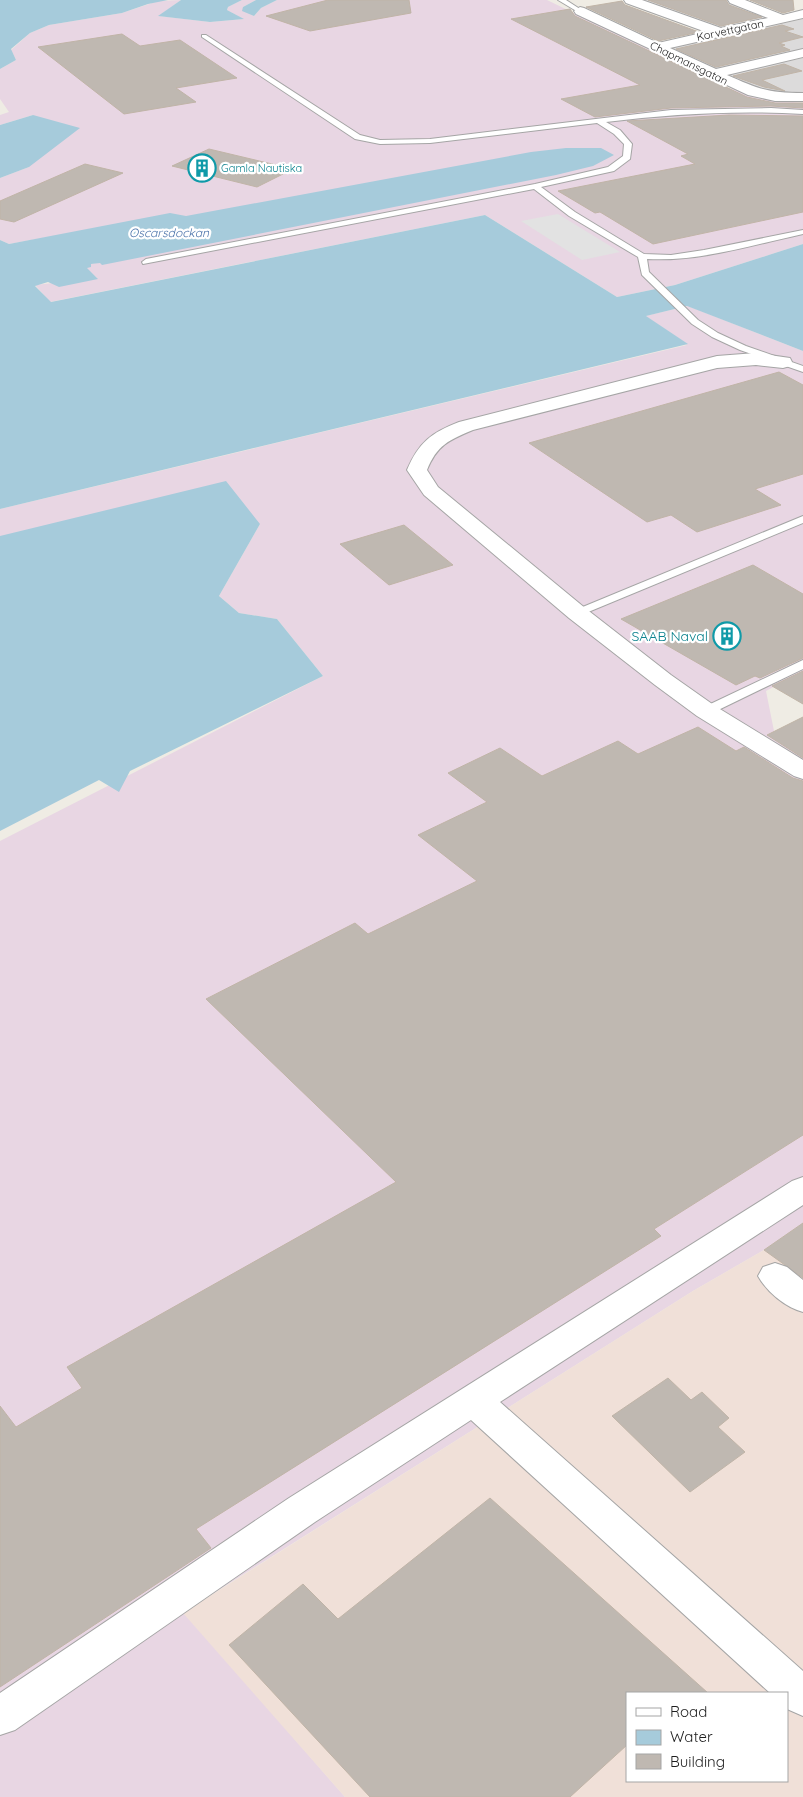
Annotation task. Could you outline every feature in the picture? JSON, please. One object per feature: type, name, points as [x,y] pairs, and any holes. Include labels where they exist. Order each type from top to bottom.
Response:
[{"type":"street","points":[[614,4],[631,0],[720,32]]},
{"type":"street","points":[[734,0],[782,19]]},
{"type":"street","points":[[580,11],[597,8]]},
{"type":"street","name":"Chapmansgatan","points":[[580,11],[753,92],[775,97],[803,97]]},
{"type":"street","name":"Korvettgatan","points":[[656,47],[803,14]]},
{"type":"street","points":[[713,74],[803,53]]},
{"type":"street","points":[[793,365],[756,359],[708,365],[466,426],[443,436],[424,452],[417,470],[431,491],[577,613],[706,711],[803,771]]},
{"type":"street","points":[[0,1716],[302,1510],[803,1188]]},
{"type":"street","points":[[775,1276],[803,1298]]},
{"type":"street","points":[[474,1401],[803,1697]]},
{"type":"lane","points":[[561,0],[580,11]]},
{"type":"lane","points":[[204,36],[291,91],[358,137],[380,142],[430,141],[671,112],[771,110],[803,112]]},
{"type":"lane","points":[[146,262],[535,186],[611,169],[627,157],[628,144],[617,132],[598,121]]},
{"type":"lane","points":[[535,186],[572,214],[642,256],[672,258],[704,254],[803,232]]},
{"type":"lane","points":[[642,256],[645,273],[695,322],[715,335],[793,365]]},
{"type":"lane","points":[[577,613],[803,519]]},
{"type":"lane","points":[[706,711],[803,664]]},
{"type":"shaded area","points":[[181,0],[159,16],[210,22],[243,19],[227,10],[228,7],[242,0],[256,0],[243,7],[243,10],[254,16],[261,8],[277,0],[547,0],[729,88],[763,99],[803,103],[803,244],[675,285],[617,297],[485,215],[50,302],[35,285],[97,278],[86,268],[91,264],[100,262],[104,227],[9,244],[0,240],[0,178],[29,167],[33,115],[0,125],[0,115],[9,112],[0,99],[0,69],[16,60],[11,50],[30,33],[49,25],[122,13],[158,1]]},
{"type":"shaded area","points":[[729,0],[774,16],[723,28],[713,27],[640,1]]},
{"type":"shaded area","points":[[803,19],[803,49],[720,68],[712,68],[672,50],[676,46]]},
{"type":"shaded area","points":[[803,58],[803,95],[790,95],[755,88],[725,75]]},
{"type":"shaded area","points":[[558,214],[620,252],[582,260],[521,221]]},
{"type":"shaded area","points":[[688,306],[803,351],[803,671],[766,691],[774,731],[803,749],[803,1223],[764,1250],[693,1291],[184,1612],[345,1797],[0,1797],[0,841],[323,676],[277,619],[239,613],[219,596],[260,524],[0,537],[0,509],[687,345],[645,316]]},
{"type":"shaded area","points":[[803,1223],[803,1797],[345,1797],[183,1613],[693,1291],[764,1250]]},
{"type":"water","points":[[0,0],[168,0],[148,4],[122,13],[49,25],[30,33],[11,49],[16,60],[0,69]]},
{"type":"water","points":[[181,0],[242,0],[228,7],[227,10],[244,19],[210,22],[158,16]]},
{"type":"water","points":[[256,0],[277,0],[261,8],[254,16],[242,11],[243,7]]},
{"type":"water","points":[[33,115],[80,128],[29,167],[0,178],[0,125]]},
{"type":"water","name":"Oscarsdockan","points":[[566,148],[601,148],[614,155],[593,166],[556,175],[102,265],[100,263],[91,264],[91,267],[87,268],[98,279],[59,287],[48,282],[35,286],[51,302],[485,215],[617,297],[675,285],[803,244],[803,351],[687,306],[646,316],[688,344],[0,509],[0,240],[9,244],[170,213],[186,216],[531,152]]},
{"type":"water","points":[[226,481],[260,524],[219,596],[239,613],[277,619],[323,676],[130,771],[119,792],[99,780],[0,831],[0,536]]},
{"type":"building","points":[[328,0],[409,0],[411,13],[310,31],[266,16]]},
{"type":"building","points":[[648,0],[726,0],[729,5],[762,17],[721,26]]},
{"type":"building","points":[[750,0],[793,0],[794,10],[783,13]]},
{"type":"building","points":[[622,1],[625,5],[699,32],[658,41],[586,7]]},
{"type":"building","points":[[570,9],[575,16],[747,97],[775,103],[803,103],[803,108],[771,106],[671,108],[595,117],[561,99],[640,85],[511,19]]},
{"type":"building","points":[[782,25],[794,29],[785,31],[803,37],[779,43],[785,45],[781,46],[790,50],[716,67],[676,49]]},
{"type":"building","points":[[122,34],[140,46],[180,40],[237,78],[176,88],[196,102],[124,114],[38,47]]},
{"type":"building","points":[[784,64],[802,71],[762,80],[785,91],[764,87],[733,76]]},
{"type":"building","points":[[729,115],[803,116],[803,212],[653,244],[600,212],[595,213],[558,191],[695,164],[681,156],[688,154],[627,121]]},
{"type":"building","name":"Gamla Nautiska","points":[[209,149],[293,169],[257,187],[172,166]]},
{"type":"building","points":[[85,164],[123,173],[14,222],[0,219],[0,201]]},
{"type":"building","points":[[779,372],[803,385],[803,474],[755,489],[781,505],[697,532],[671,515],[647,522],[529,443]]},
{"type":"building","points":[[404,525],[453,565],[389,585],[340,544]]},
{"type":"building","name":"SAAB Naval","points":[[753,565],[803,594],[803,658],[760,678],[755,676],[736,685],[621,619]]},
{"type":"building","points":[[803,671],[803,704],[772,686]]},
{"type":"building","points":[[803,717],[803,758],[767,735]]},
{"type":"building","points":[[698,727],[736,751],[744,747],[793,778],[803,781],[803,1135],[654,1229],[661,1236],[196,1529],[211,1548],[0,1687],[0,1406],[16,1427],[82,1388],[67,1367],[396,1182],[206,999],[355,923],[368,934],[477,881],[418,835],[487,802],[448,773],[500,748],[542,776],[618,741],[638,754]]},
{"type":"building","points":[[803,1223],[803,1278],[764,1250]]},
{"type":"building","points":[[668,1378],[691,1400],[702,1392],[729,1418],[718,1427],[745,1452],[690,1492],[612,1416]]},
{"type":"building","points":[[490,1498],[707,1692],[626,1692],[626,1746],[570,1797],[370,1797],[229,1645],[303,1584],[338,1619]]},
{"type":"place","name":"Gamla Nautiska","points":[[202,168]]},
{"type":"place","name":"SAAB Naval","points":[[727,636]]}]
